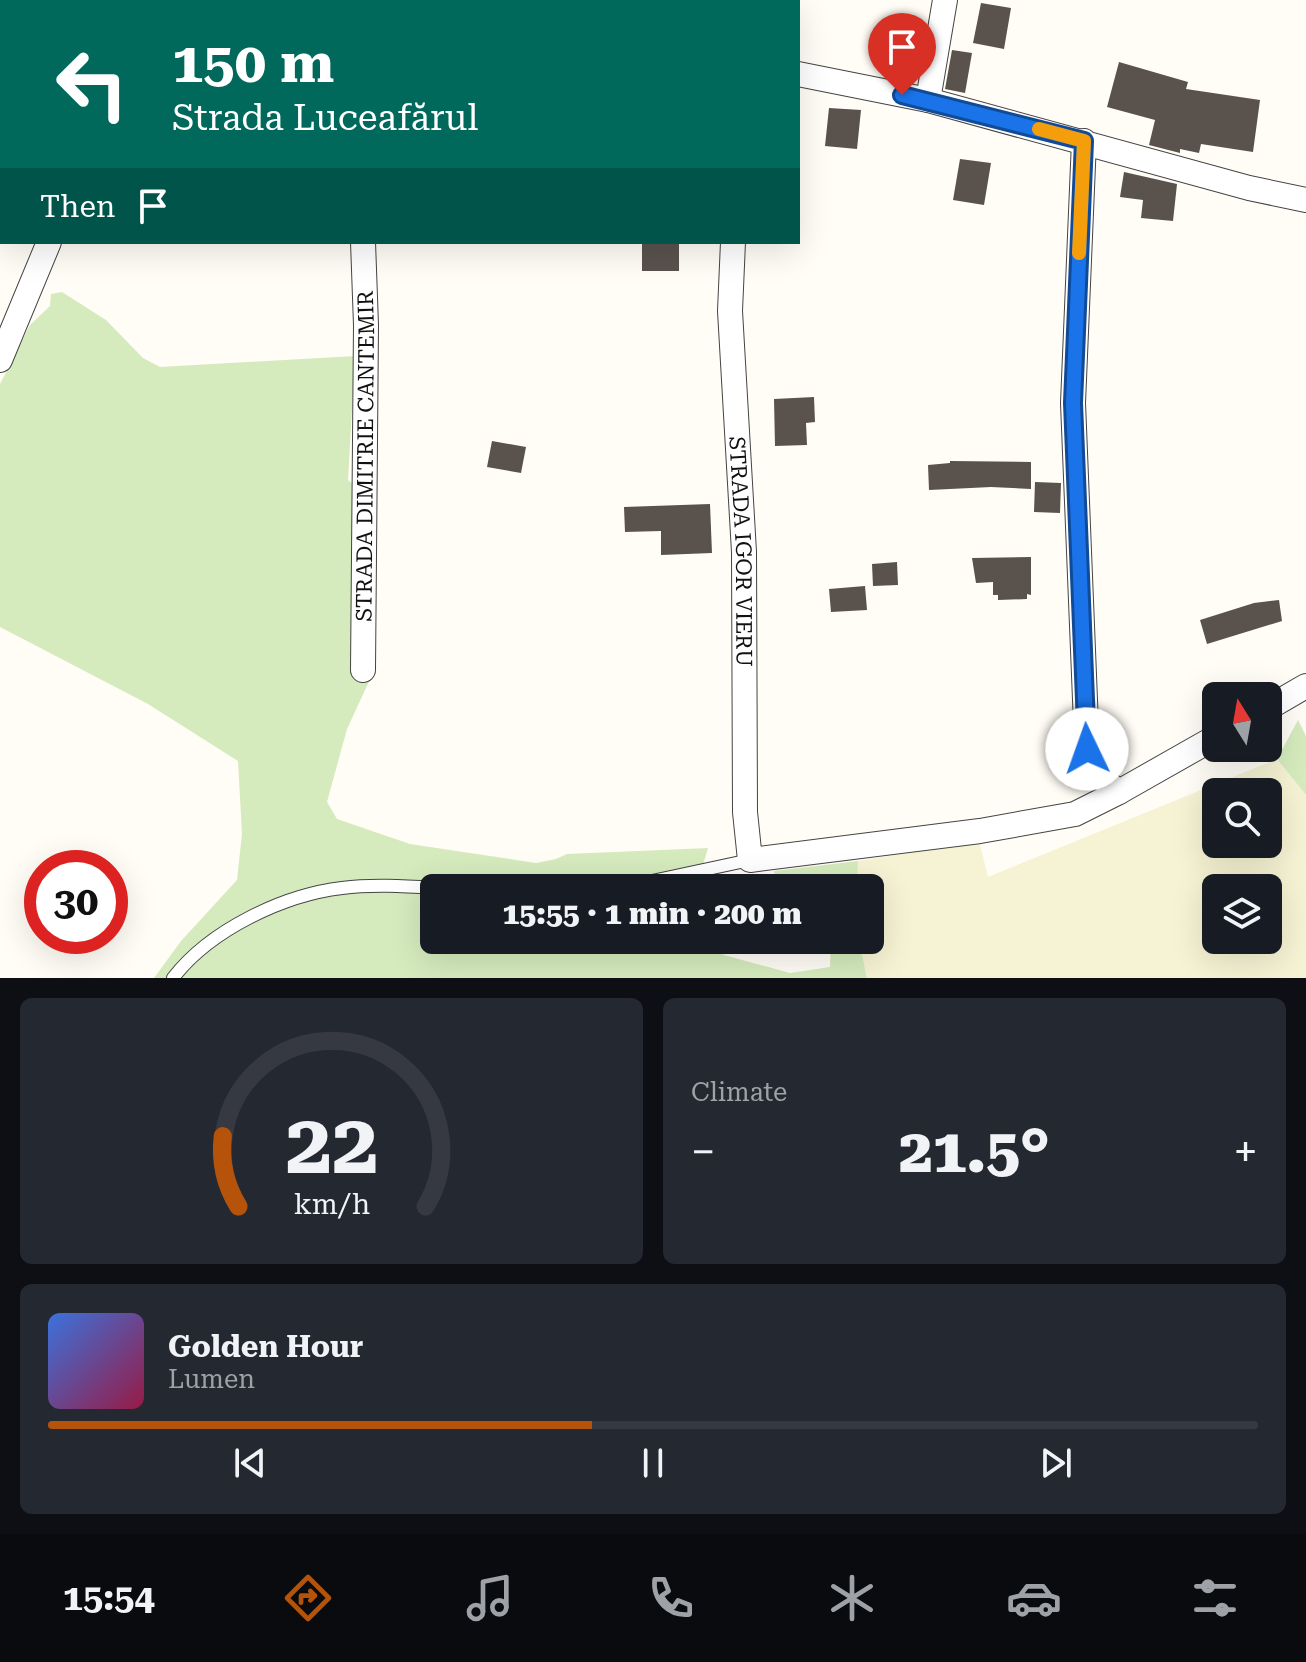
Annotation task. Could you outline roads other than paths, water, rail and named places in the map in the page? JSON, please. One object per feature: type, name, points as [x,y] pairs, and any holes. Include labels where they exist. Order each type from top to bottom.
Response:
[{"type":"street","points":[[928,100],[945,0]]},
{"type":"street","points":[[800,74],[928,100],[1249,188],[1306,200]]},
{"type":"street","points":[[1084,141],[1073,403],[1087,749],[1094,772],[1119,792]]},
{"type":"street","points":[[0,360],[48,244]]},
{"type":"street","name":"STRADA DIMITRIE CANTEMIR","points":[[363,244],[366,325],[363,670]]},
{"type":"street","name":"STRADA IGOR VIERU","points":[[733,244],[730,311],[744,552],[745,812],[750,860]]},
{"type":"street","points":[[1282,700],[1306,686]]},
{"type":"street","points":[[750,860],[994,829],[1075,814],[1202,745]]},
{"type":"lane","points":[[685,874],[750,860]]},
{"type":"lane","points":[[173,978],[187,960],[230,928],[299,896],[342,888],[420,887]]}]
